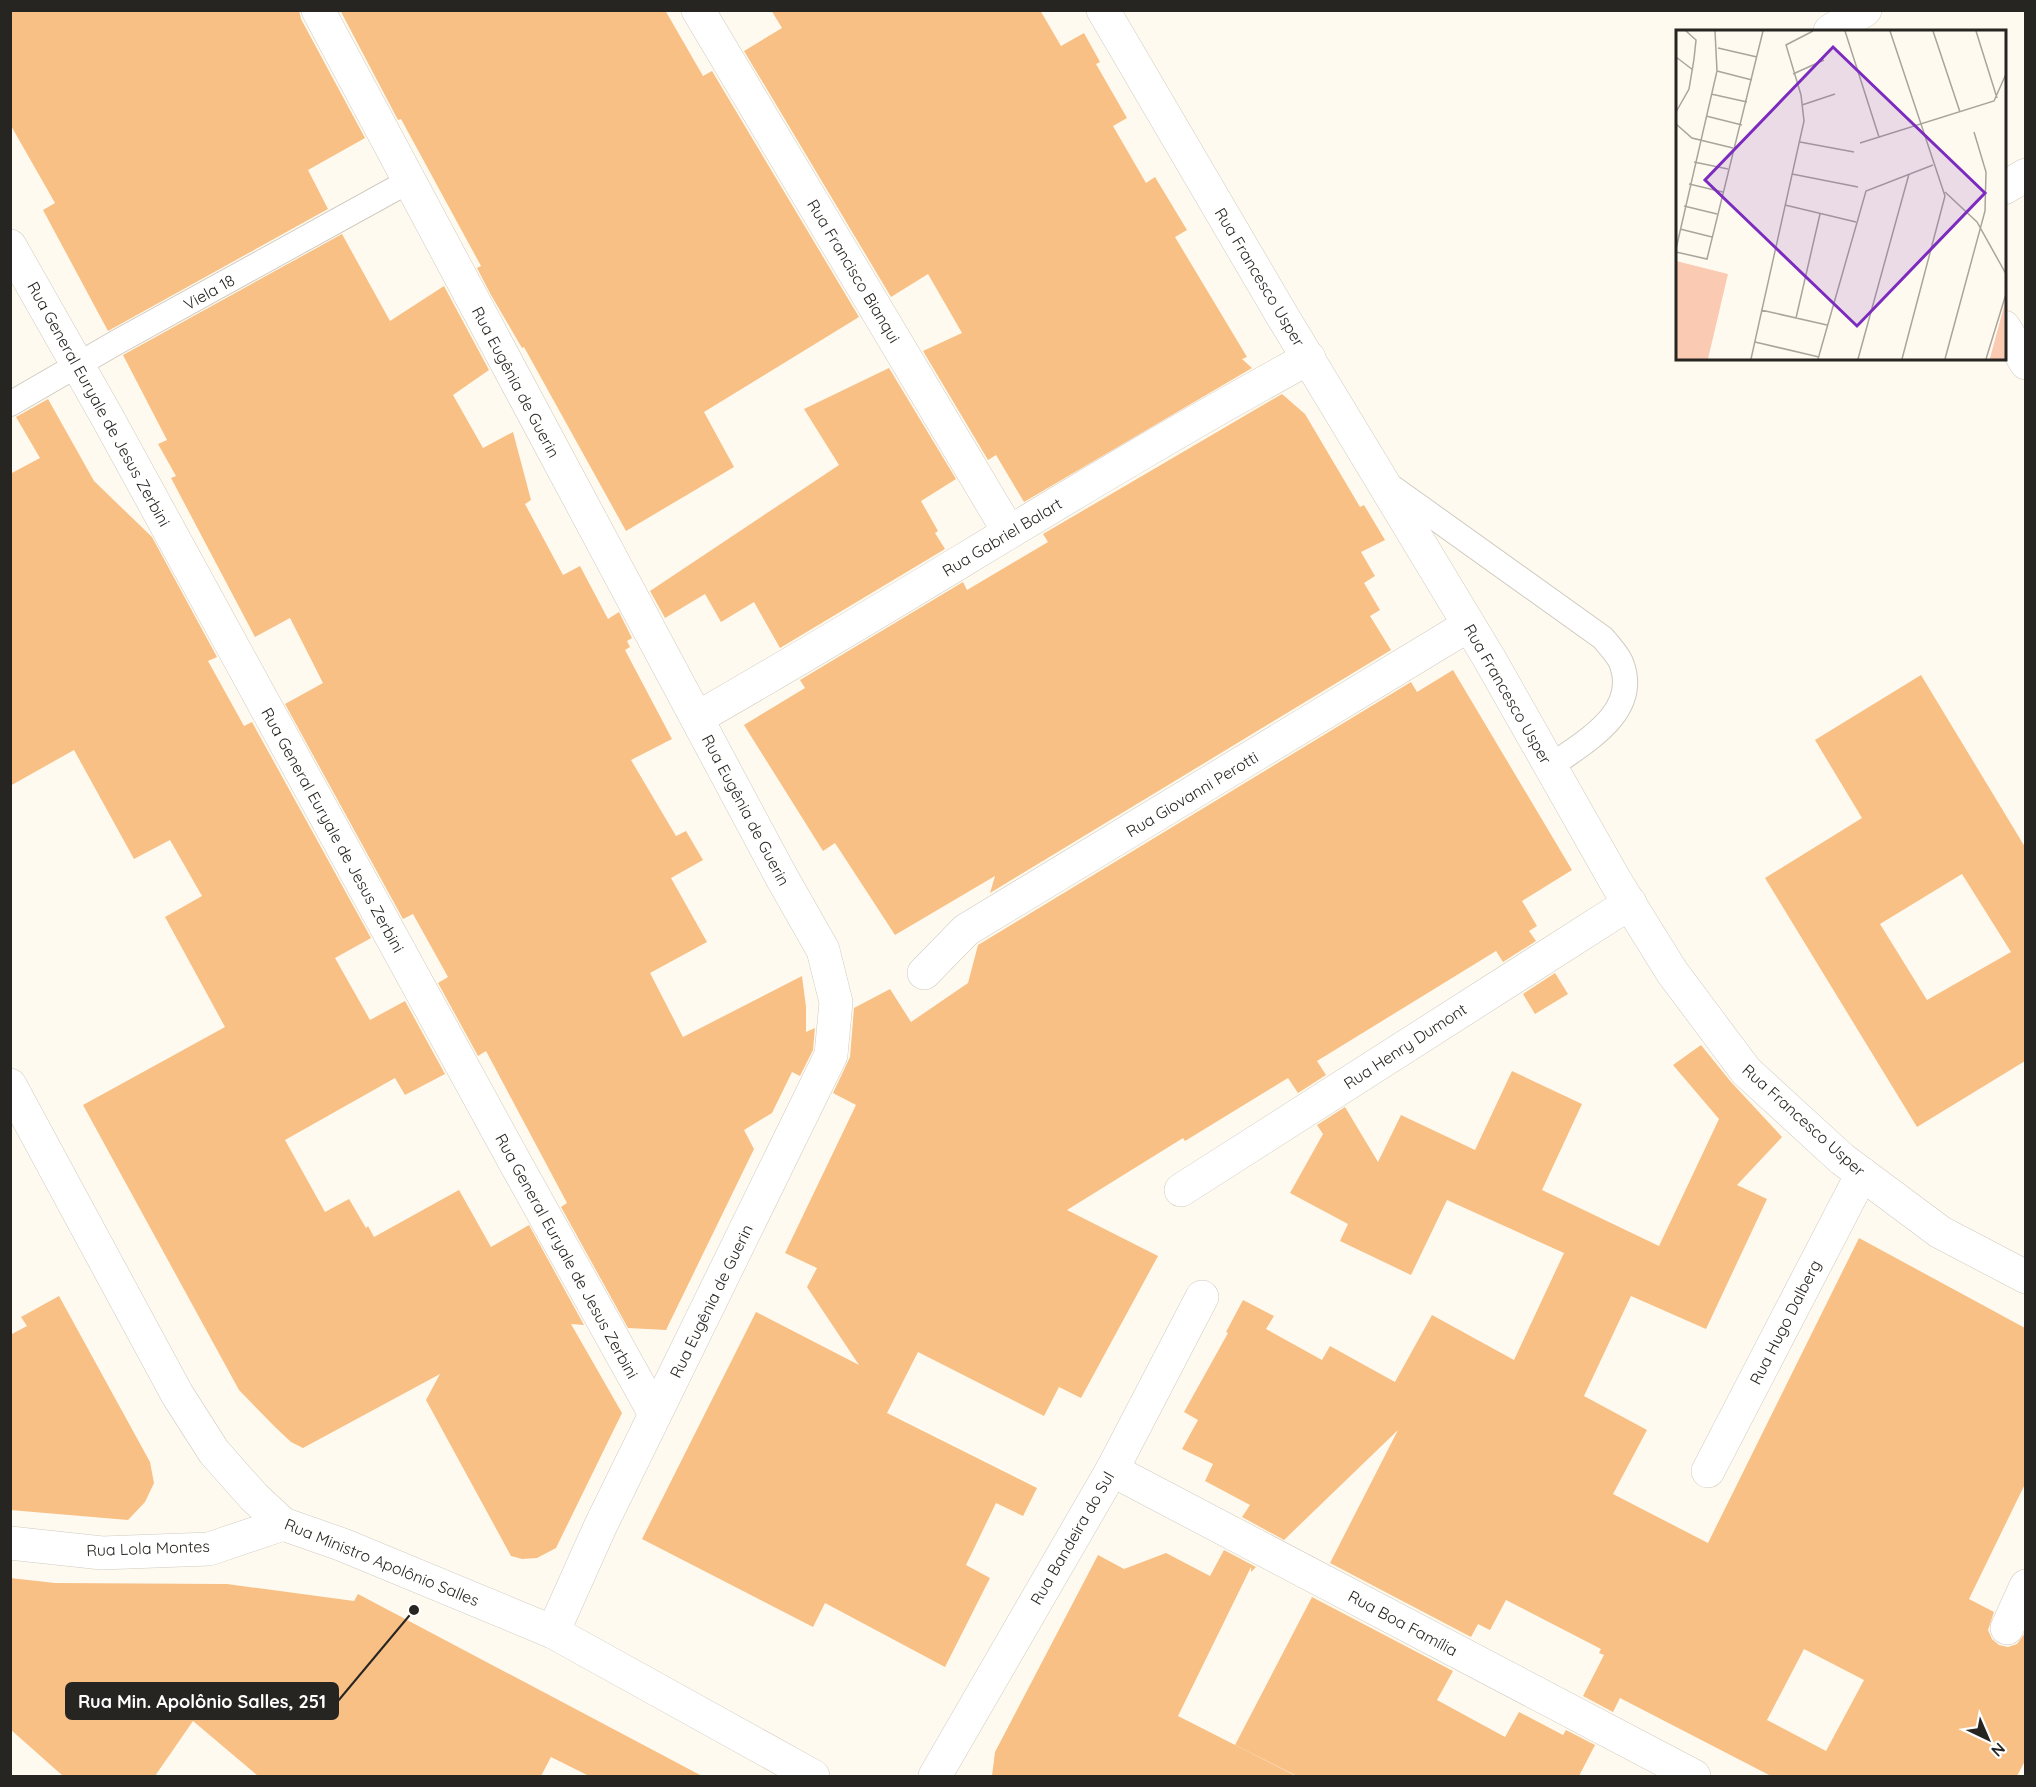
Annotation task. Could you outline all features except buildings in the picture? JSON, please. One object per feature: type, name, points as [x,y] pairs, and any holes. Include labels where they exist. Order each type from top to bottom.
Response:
[{"type":"street","name":"Rua Eugênia de Guerin","points":[[318,10],[781,876],[823,950],[836,1002],[831,1055],[600,1527],[553,1632]]},
{"type":"street","name":"Rua Francisco Bianqui","points":[[698,10],[1009,532]]},
{"type":"street","name":"Rua Francesco Usper","points":[[1102,10],[1469,625],[1672,972],[1746,1071],[1842,1158],[1940,1232],[2025,1277]]},
{"type":"street","points":[[1818,10],[1829,30]]},
{"type":"street","points":[[1832,30],[1865,10]]},
{"type":"street","points":[[2006,187],[2025,175]]},
{"type":"street","name":"Rua General Euryale de Jesus Zerbini","points":[[10,246],[79,366],[655,1414]]},
{"type":"street","points":[[2006,330],[2025,363]]},
{"type":"street","name":"Rua Gabriel Balart","points":[[697,718],[796,662],[1009,532],[1309,358]]},
{"type":"street","name":"Rua Giovanni Perotti","points":[[924,973],[966,930],[1469,625]]},
{"type":"street","name":"Rua Henry Dumont","points":[[1181,1190],[1630,903]]},
{"type":"street","name":"Rua Ministro Apolônio Salles","points":[[10,1085],[177,1394],[214,1452],[254,1497],[283,1524],[343,1545],[553,1632],[813,1776]]},
{"type":"street","name":"Rua Hugo Dalberg","points":[[1708,1471],[1862,1174]]},
{"type":"street","name":"Rua Bandeira do Sul","points":[[934,1776],[1112,1470],[1202,1297]]},
{"type":"street","name":"Rua Boa Família","points":[[1112,1470],[1694,1776]]},
{"type":"street","name":"Rua Lola Montes","points":[[10,1543],[102,1553],[209,1549],[283,1524]]},
{"type":"street","points":[[2007,1628],[2025,1586]]},
{"type":"lane","name":"Viela 18","points":[[10,404],[119,341],[409,181]]},
{"type":"lane","points":[[1382,481],[1603,638],[1622,663],[1626,687],[1620,707],[1604,727],[1550,767]]},
{"type":"place","name":"Rua Min. Apolônio Salles, 251","points":[[414,1610]]}]
